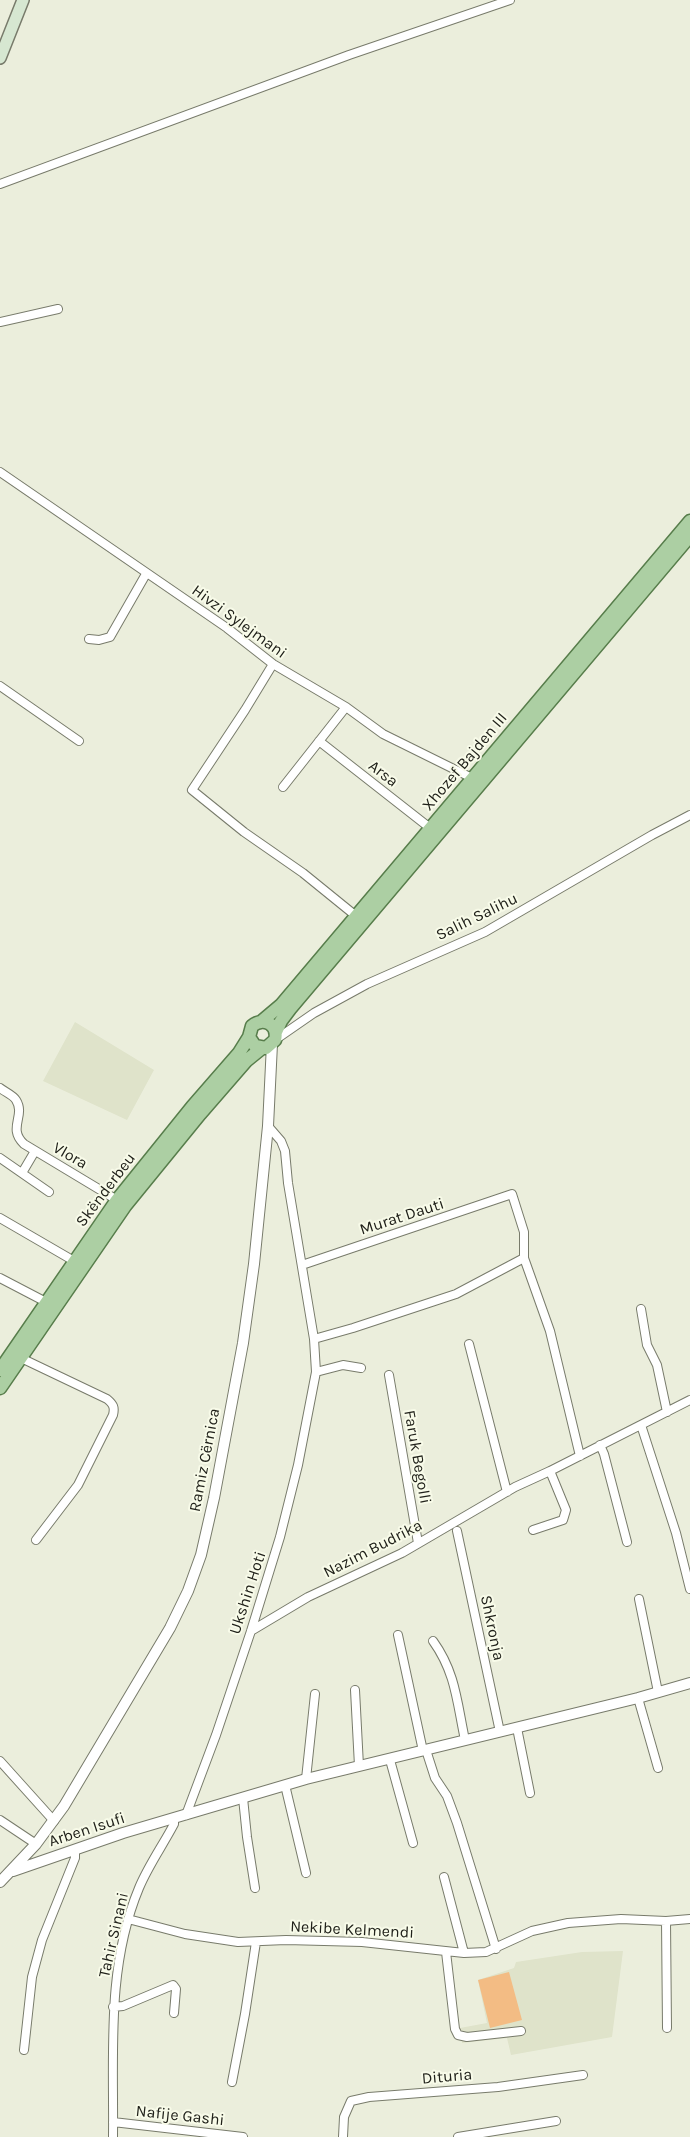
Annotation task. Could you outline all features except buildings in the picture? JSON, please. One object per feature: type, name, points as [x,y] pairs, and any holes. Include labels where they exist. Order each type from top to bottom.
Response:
[{"type":"main road","points":[[0,58],[23,0]]},
{"type":"main road","name":"Xhozef Bajden III","points":[[690,521],[281,1005],[262,1021],[252,1026],[262,1046],[290,1009],[690,536]]},
{"type":"main road","points":[[262,1021],[270,1024],[262,1046]]},
{"type":"main road","name":"Skënderbeu","points":[[0,1370],[117,1200],[186,1114],[239,1053],[262,1046]]},
{"type":"main road","name":"Skënderbeu","points":[[0,1388],[126,1206],[200,1114],[262,1046]]},
{"type":"street","points":[[0,184],[349,55],[510,0]]},
{"type":"street","points":[[0,322],[58,308]]},
{"type":"street","name":"Hivzi Sylejmani","points":[[0,472],[227,628],[273,664],[346,707],[382,734],[472,778]]},
{"type":"street","points":[[89,639],[99,640],[110,637],[146,574]]},
{"type":"street","points":[[273,664],[192,790],[244,832],[303,873],[356,916]]},
{"type":"street","points":[[0,686],[79,741]]},
{"type":"street","points":[[283,787],[346,707]]},
{"type":"street","name":"Arsa","points":[[319,741],[430,828]]},
{"type":"street","name":"Salih Salihu","points":[[262,1046],[314,1013],[367,984],[485,932],[652,834],[690,814]]},
{"type":"street","points":[[262,1046],[271,1068]]},
{"type":"street","name":"Ramiz Cërnica","points":[[0,1882],[4,1875],[36,1844],[54,1821],[73,1791],[170,1628],[188,1591],[201,1555],[214,1498],[243,1343],[262,1202],[271,1068],[262,1046]]},
{"type":"street","name":"Vlora","points":[[0,1088],[15,1098],[19,1107],[16,1130],[17,1138],[35,1151],[117,1200]]},
{"type":"street","name":"Ukshin Hoti","points":[[186,1815],[216,1735],[280,1537],[308,1419],[316,1372],[314,1339],[285,1151],[281,1141],[268,1126]]},
{"type":"street","name":"Vlora","points":[[22,1173],[35,1151]]},
{"type":"street","points":[[0,1158],[49,1192]]},
{"type":"street","name":"Murat Dauti","points":[[302,1265],[510,1194],[514,1196],[524,1232],[524,1258]]},
{"type":"street","points":[[0,1218],[74,1261]]},
{"type":"street","points":[[314,1339],[456,1294],[524,1258],[550,1331],[580,1456]]},
{"type":"street","points":[[0,1278],[46,1302]]},
{"type":"street","points":[[641,1309],[647,1345],[657,1365],[667,1412]]},
{"type":"street","points":[[469,1344],[506,1492]]},
{"type":"street","points":[[20,1358],[106,1399],[115,1408],[78,1485],[36,1540]]},
{"type":"street","points":[[316,1372],[343,1365],[361,1368]]},
{"type":"street","name":"Faruk Begolli","points":[[389,1375],[418,1543]]},
{"type":"street","name":"Nazim Budrika","points":[[251,1631],[308,1597],[372,1568],[418,1543],[506,1492],[690,1400]]},
{"type":"street","points":[[641,1425],[676,1533],[690,1589]]},
{"type":"street","points":[[600,1445],[627,1542]]},
{"type":"street","points":[[533,1530],[563,1520],[566,1510],[550,1471]]},
{"type":"street","name":"Shkronja","points":[[457,1531],[500,1732]]},
{"type":"street","points":[[639,1599],[658,1692]]},
{"type":"street","points":[[398,1635],[424,1750],[435,1778],[448,1796],[496,1949]]},
{"type":"street","points":[[433,1641],[452,1674],[465,1740]]},
{"type":"street","name":"Arben Isufi","points":[[4,1875],[174,1818],[306,1779],[638,1698],[690,1683]]},
{"type":"street","points":[[355,1690],[359,1766]]},
{"type":"street","points":[[306,1779],[314,1694]]},
{"type":"street","points":[[638,1698],[658,1768]]},
{"type":"street","points":[[518,1728],[530,1793]]},
{"type":"street","points":[[390,1760],[413,1843]]},
{"type":"street","points":[[0,1761],[54,1821]]},
{"type":"street","points":[[285,1785],[306,1873]]},
{"type":"street","points":[[243,1798],[247,1837],[256,1888]]},
{"type":"street","name":"Tahir Sinani","points":[[113,2137],[111,2039],[113,2007],[128,1918],[139,1887],[174,1824],[174,1818]]},
{"type":"street","points":[[0,1820],[36,1844]]},
{"type":"street","points":[[24,2050],[32,1977],[42,1940],[75,1858],[76,1850]]},
{"type":"street","points":[[444,1877],[464,1953]]},
{"type":"street","name":"Nekibe Kelmendi","points":[[128,1918],[185,1934],[224,1940],[256,1942],[286,1940],[362,1942],[464,1953],[486,1952],[532,1931],[568,1923],[621,1919],[666,1921],[690,1919]]},
{"type":"street","points":[[666,1921],[667,2028]]},
{"type":"street","points":[[232,2082],[246,2014],[256,1942]]},
{"type":"street","points":[[446,1952],[455,2029],[458,2035],[467,2037],[521,2031]]},
{"type":"street","points":[[113,2007],[123,2006],[173,1985],[176,1989],[174,2012]]},
{"type":"street","name":"Dituria","points":[[343,2137],[344,2117],[351,2101],[369,2097],[498,2087],[583,2075]]},
{"type":"street","points":[[458,2137],[556,2121]]},
{"type":"street","name":"Nafije Gashi","points":[[113,2122],[243,2137]]},
{"type":"shaded area","points":[[75,1022],[154,1070],[127,1120],[43,1081]]},
{"type":"shaded area","points":[[623,1951],[612,2037],[511,2055],[507,2038],[462,2043],[460,2028],[487,2023],[478,1980],[514,1968],[516,1962],[582,1952]]},
{"type":"shaded area","points":[[509,1972],[522,2020],[490,2028],[478,1980]]}]
